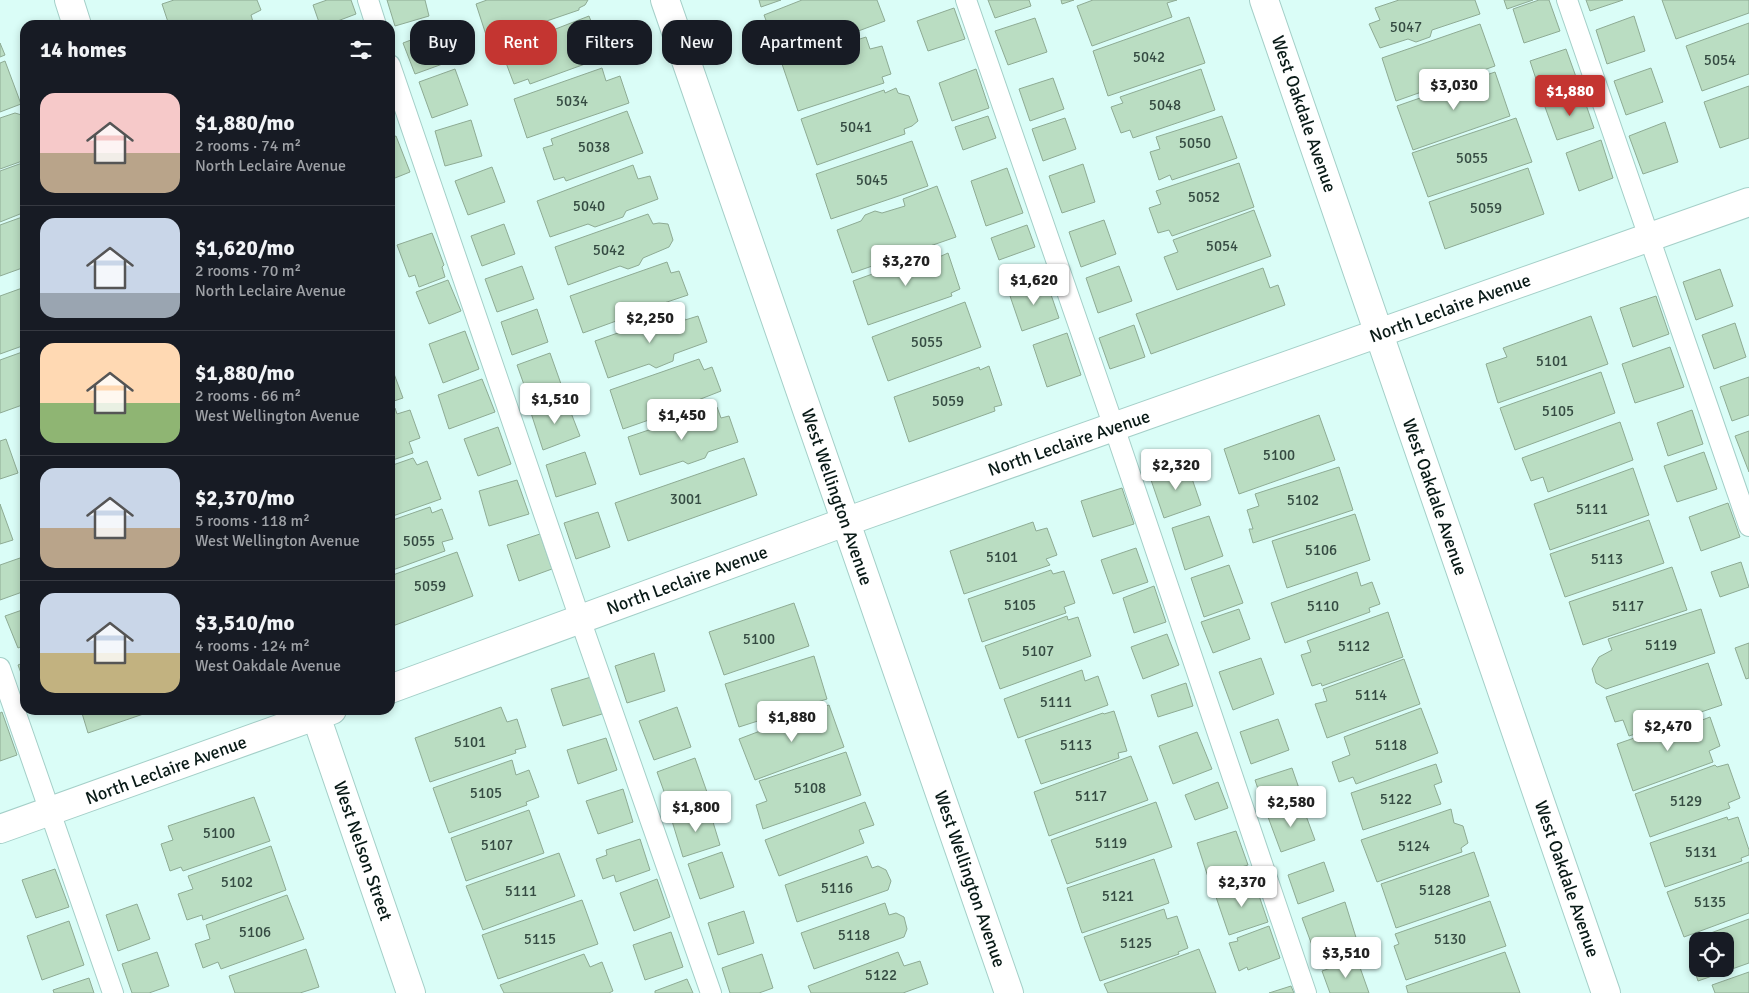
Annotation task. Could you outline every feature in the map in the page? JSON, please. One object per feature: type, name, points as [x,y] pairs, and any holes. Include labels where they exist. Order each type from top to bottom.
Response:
[{"type":"street","points":[[69,0],[76,20]]},
{"type":"street","name":"West Wellington Avenue","points":[[666,0],[1010,993]]},
{"type":"street","name":"West Oakdale Avenue","points":[[1264,0],[1606,993]]},
{"type":"street","name":"North Leclaire Avenue","points":[[395,687],[846,522],[1749,202]]},
{"type":"street","name":"North Leclaire Avenue","points":[[0,829],[312,715]]},
{"type":"street","name":"West Nelson Street","points":[[321,715],[411,993]]},
{"type":"lane","points":[[368,0],[374,20]]},
{"type":"lane","points":[[966,0],[1114,427],[1306,993]]},
{"type":"lane","points":[[1567,0],[1749,526]]},
{"type":"lane","points":[[395,80],[710,993]]},
{"type":"lane","points":[[0,668],[113,993]]},
{"type":"building","points":[[174,0],[257,0],[261,10],[251,15],[252,20],[167,20],[162,4]]},
{"type":"building","points":[[327,0],[351,0],[356,14],[340,20],[318,20],[313,5]]},
{"type":"building","points":[[387,0],[425,0],[429,16],[410,20],[395,26],[395,20],[393,20]]},
{"type":"building","points":[[487,0],[588,0],[579,10],[550,20],[485,20],[485,32],[476,4]]},
{"type":"building","points":[[759,0],[781,0],[761,7]]},
{"type":"building","points":[[802,0],[877,0],[885,21],[860,30],[860,20],[766,20],[764,15]]},
{"type":"building","points":[[988,0],[1029,0],[1031,6],[995,18]]},
{"type":"building","points":[[1061,0],[1074,0],[1062,4]]},
{"type":"building","points":[[1093,0],[1177,0],[1167,3],[1172,17],[1092,46],[1077,6]]},
{"type":"building","points":[[1399,0],[1475,0],[1480,14],[1432,30],[1430,37],[1416,42],[1408,39],[1380,48],[1369,24],[1380,20],[1375,8]]},
{"type":"building","points":[[1504,0],[1533,0],[1507,9]]},
{"type":"building","points":[[1539,0],[1549,0],[1560,31],[1524,43],[1513,9]]},
{"type":"building","points":[[1586,0],[1623,0],[1590,11]]},
{"type":"building","points":[[1662,0],[1749,0],[1749,13],[1676,39]]},
{"type":"building","points":[[954,8],[965,39],[928,51],[917,21]]},
{"type":"building","points":[[589,16],[591,20],[579,20]]},
{"type":"building","points":[[1634,16],[1645,51],[1607,64],[1596,30]]},
{"type":"building","points":[[1189,17],[1205,63],[1108,96],[1093,51]]},
{"type":"building","points":[[1035,18],[1047,52],[1008,65],[995,31]]},
{"type":"building","points":[[1749,23],[1749,74],[1702,91],[1686,46]]},
{"type":"building","points":[[1480,24],[1495,66],[1396,101],[1382,58]]},
{"type":"building","points":[[567,25],[567,65],[582,65],[530,84],[528,79],[514,84],[507,65],[557,65],[557,28]]},
{"type":"building","points":[[866,37],[870,49],[882,46],[891,74],[882,77],[884,83],[798,111],[782,65],[860,65],[860,39]]},
{"type":"building","points":[[410,40],[410,61],[403,43]]},
{"type":"building","points":[[0,43],[5,55],[0,57]]},
{"type":"building","points":[[1566,49],[1580,88],[1543,100],[1530,61]]},
{"type":"building","points":[[5,61],[20,104],[0,112],[0,63]]},
{"type":"building","points":[[412,65],[440,65],[415,74]]},
{"type":"building","points":[[602,68],[606,81],[620,76],[629,103],[527,138],[514,99]]},
{"type":"building","points":[[1651,68],[1663,102],[1626,115],[1614,81]]},
{"type":"building","points":[[455,69],[468,105],[432,118],[419,82]]},
{"type":"building","points":[[976,69],[989,108],[952,121],[939,83]]},
{"type":"building","points":[[1201,69],[1215,110],[1133,138],[1130,130],[1121,133],[1111,107],[1123,103],[1120,97]]},
{"type":"building","points":[[1495,72],[1510,116],[1413,150],[1397,106]]},
{"type":"building","points":[[1053,78],[1064,109],[1030,121],[1019,89]]},
{"type":"building","points":[[1749,86],[1749,138],[1720,148],[1704,102]]},
{"type":"building","points":[[896,88],[898,93],[909,96],[918,121],[904,129],[905,134],[817,165],[801,119],[884,90],[885,93]]},
{"type":"building","points":[[1582,93],[1594,128],[1557,140],[1545,107]]},
{"type":"building","points":[[627,111],[643,153],[566,181],[564,177],[554,180],[543,148],[553,145],[551,139]]},
{"type":"building","points":[[15,113],[20,114],[20,162],[0,169],[0,118]]},
{"type":"building","points":[[988,116],[996,138],[963,150],[955,127]]},
{"type":"building","points":[[1222,116],[1237,158],[1172,180],[1170,175],[1159,180],[1150,152],[1160,149],[1156,137]]},
{"type":"building","points":[[1065,118],[1076,149],[1043,161],[1032,129]]},
{"type":"building","points":[[1516,118],[1532,162],[1428,197],[1412,153]]},
{"type":"building","points":[[471,120],[482,156],[445,166],[435,131]]},
{"type":"building","points":[[1665,122],[1678,162],[1643,174],[1629,136]]},
{"type":"building","points":[[395,136],[410,172],[395,178]]},
{"type":"building","points":[[1601,140],[1613,178],[1579,191],[1566,153]]},
{"type":"building","points":[[912,141],[928,186],[831,219],[816,174]]},
{"type":"building","points":[[1239,163],[1254,207],[1172,236],[1169,230],[1158,233],[1149,208],[1161,204],[1156,191]]},
{"type":"building","points":[[20,164],[20,214],[0,222],[0,171]]},
{"type":"building","points":[[1083,164],[1095,202],[1062,213],[1049,176]]},
{"type":"building","points":[[633,165],[638,179],[650,176],[658,199],[626,211],[623,217],[595,227],[588,224],[550,237],[537,201]]},
{"type":"building","points":[[492,167],[505,202],[468,215],[455,181]]},
{"type":"building","points":[[1007,168],[1023,213],[986,226],[971,181]]},
{"type":"building","points":[[1528,168],[1544,214],[1445,249],[1429,202]]},
{"type":"building","points":[[937,186],[956,237],[852,273],[837,230],[861,221],[865,215],[875,211],[882,213],[905,206],[903,199]]},
{"type":"building","points":[[1254,210],[1271,256],[1177,290],[1164,257],[1178,252],[1173,240]]},
{"type":"building","points":[[648,214],[653,224],[668,224],[673,240],[669,247],[643,258],[639,265],[628,269],[620,266],[568,285],[555,247]]},
{"type":"building","points":[[20,218],[20,269],[0,276],[0,225]]},
{"type":"building","points":[[1104,220],[1116,254],[1081,267],[1069,232]]},
{"type":"building","points":[[504,224],[515,254],[482,266],[471,236]]},
{"type":"building","points":[[1027,225],[1035,247],[999,260],[991,238]]},
{"type":"building","points":[[432,233],[444,265],[442,267],[445,277],[419,287],[415,275],[409,277],[397,245]]},
{"type":"building","points":[[936,251],[939,257],[948,253],[960,289],[951,293],[952,296],[868,325],[853,281]]},
{"type":"building","points":[[667,262],[671,273],[679,271],[688,295],[658,305],[657,312],[638,321],[630,316],[583,333],[570,296]]},
{"type":"building","points":[[522,266],[534,299],[497,312],[485,279]]},
{"type":"building","points":[[1119,266],[1132,301],[1098,313],[1086,278]]},
{"type":"building","points":[[1263,268],[1270,288],[1278,285],[1285,305],[1151,354],[1136,314]]},
{"type":"building","points":[[1720,269],[1733,306],[1696,320],[1683,282]]},
{"type":"building","points":[[448,280],[461,311],[429,324],[416,292]]},
{"type":"building","points":[[1046,280],[1059,318],[1022,331],[1009,293]]},
{"type":"building","points":[[20,289],[20,347],[0,354],[0,296]]},
{"type":"building","points":[[1656,296],[1669,334],[1633,347],[1620,308]]},
{"type":"building","points":[[965,302],[981,347],[888,381],[872,337]]},
{"type":"building","points":[[537,309],[548,342],[512,355],[501,322]]},
{"type":"building","points":[[683,310],[685,320],[698,316],[707,342],[674,354],[673,361],[656,368],[649,364],[608,378],[595,341]]},
{"type":"building","points":[[1591,316],[1608,364],[1498,403],[1486,364],[1507,357],[1503,348]]},
{"type":"building","points":[[1735,323],[1746,357],[1714,369],[1702,335]]},
{"type":"building","points":[[1134,325],[1145,357],[1110,369],[1099,338]]},
{"type":"building","points":[[465,331],[479,369],[443,383],[429,344]]},
{"type":"building","points":[[1067,333],[1081,375],[1047,387],[1033,345]]},
{"type":"building","points":[[1670,347],[1684,387],[1635,403],[1622,364]]},
{"type":"building","points":[[20,353],[20,406],[0,413],[0,360]]},
{"type":"building","points":[[550,353],[561,384],[528,396],[517,365]]},
{"type":"building","points":[[699,359],[704,370],[712,367],[721,391],[693,402],[689,410],[673,416],[666,414],[623,429],[610,390]]},
{"type":"building","points":[[989,366],[1002,405],[994,407],[995,411],[909,442],[894,397],[979,367],[980,370]]},
{"type":"building","points":[[1601,372],[1615,413],[1515,450],[1500,408]]},
{"type":"building","points":[[395,376],[403,398],[395,401]]},
{"type":"building","points":[[1749,377],[1749,415],[1732,421],[1720,387]]},
{"type":"building","points":[[482,379],[495,412],[449,429],[438,395]]},
{"type":"building","points":[[566,400],[580,436],[543,450],[531,413]]},
{"type":"building","points":[[717,407],[721,418],[729,416],[738,442],[708,452],[705,458],[688,464],[683,461],[640,475],[628,437]]},
{"type":"building","points":[[395,408],[397,414],[410,410],[420,438],[409,442],[413,453],[395,459]]},
{"type":"building","points":[[1692,410],[1703,444],[1668,456],[1657,423]]},
{"type":"building","points":[[1319,415],[1335,460],[1239,494],[1224,449]]},
{"type":"building","points":[[1620,422],[1633,460],[1548,492],[1543,477],[1531,481],[1522,458]]},
{"type":"building","points":[[498,427],[511,464],[478,476],[464,439]]},
{"type":"building","points":[[1749,431],[1749,472],[1735,436]]},
{"type":"building","points":[[6,439],[18,473],[0,479],[0,441]]},
{"type":"building","points":[[585,452],[596,484],[556,497],[546,465]]},
{"type":"building","points":[[1704,452],[1717,489],[1677,502],[1664,466]]},
{"type":"building","points":[[413,458],[417,465],[427,461],[441,499],[395,515],[395,464]]},
{"type":"building","points":[[744,458],[757,495],[628,541],[615,503]]},
{"type":"building","points":[[1187,464],[1201,505],[1164,518],[1150,477]]},
{"type":"building","points":[[1339,467],[1353,510],[1253,543],[1249,529],[1253,529],[1247,510],[1259,506],[1255,494]]},
{"type":"building","points":[[1633,468],[1649,515],[1550,550],[1534,504]]},
{"type":"building","points":[[517,480],[529,514],[489,526],[479,491]]},
{"type":"building","points":[[1122,488],[1134,524],[1093,537],[1081,501]]},
{"type":"building","points":[[1728,503],[1740,537],[1701,551],[1689,517]]},
{"type":"building","points":[[0,504],[13,540],[0,544]]},
{"type":"building","points":[[430,507],[432,513],[442,509],[453,539],[442,542],[445,551],[395,569],[395,519]]},
{"type":"building","points":[[598,512],[610,547],[576,559],[564,523]]},
{"type":"building","points":[[1355,514],[1370,560],[1287,588],[1272,541]]},
{"type":"building","points":[[1209,516],[1223,556],[1185,570],[1172,528]]},
{"type":"building","points":[[1649,520],[1664,563],[1565,597],[1550,554]]},
{"type":"building","points":[[1033,522],[1036,531],[1047,528],[1057,555],[1046,559],[1050,565],[964,594],[950,551]]},
{"type":"building","points":[[540,534],[552,569],[519,581],[507,545]]},
{"type":"building","points":[[1136,548],[1148,582],[1113,594],[1101,560]]},
{"type":"building","points":[[457,552],[473,596],[395,625],[395,574]]},
{"type":"building","points":[[20,558],[20,593],[0,600],[0,565]]},
{"type":"building","points":[[1741,562],[1749,587],[1720,597],[1711,572]]},
{"type":"building","points":[[1229,565],[1243,603],[1204,617],[1191,578]]},
{"type":"building","points":[[1672,567],[1687,610],[1583,645],[1569,602]]},
{"type":"building","points":[[1051,570],[1053,574],[1064,571],[1075,603],[1064,607],[1066,613],[982,642],[968,599]]},
{"type":"building","points":[[1357,572],[1361,586],[1372,582],[1380,604],[1369,608],[1370,612],[1285,643],[1271,603]]},
{"type":"building","points":[[1154,586],[1166,622],[1134,633],[1123,598]]},
{"type":"building","points":[[794,603],[809,646],[724,675],[709,632]]},
{"type":"building","points":[[1239,609],[1250,639],[1213,653],[1201,622]]},
{"type":"building","points":[[1701,609],[1715,653],[1606,689],[1596,683],[1592,669],[1599,657],[1612,650],[1608,639]]},
{"type":"building","points":[[20,611],[20,647],[18,648],[5,616]]},
{"type":"building","points":[[1388,612],[1403,657],[1322,686],[1321,683],[1312,686],[1301,655],[1311,652],[1307,641]]},
{"type":"building","points":[[1067,616],[1068,620],[1078,617],[1091,656],[1000,689],[985,646]]},
{"type":"building","points":[[1167,634],[1179,665],[1143,679],[1131,647]]},
{"type":"building","points":[[1749,643],[1749,678],[1746,679],[1735,648]]},
{"type":"building","points":[[654,653],[665,691],[627,703],[615,666]]},
{"type":"building","points":[[814,656],[827,699],[739,727],[725,684]]},
{"type":"building","points":[[1261,658],[1274,694],[1233,710],[1219,672]]},
{"type":"building","points":[[1404,659],[1420,704],[1327,738],[1315,704],[1327,701],[1323,689]]},
{"type":"building","points":[[1708,663],[1722,705],[1629,736],[1623,720],[1615,722],[1606,697]]},
{"type":"building","points":[[1082,670],[1085,681],[1098,676],[1108,705],[1018,738],[1004,699]]},
{"type":"building","points":[[591,677],[602,714],[563,726],[551,689]]},
{"type":"building","points":[[1186,683],[1193,706],[1158,717],[1151,695]]},
{"type":"building","points":[[829,705],[844,747],[755,780],[739,739]]},
{"type":"building","points":[[501,707],[507,722],[517,719],[526,747],[515,750],[516,753],[430,782],[415,738]]},
{"type":"building","points":[[677,707],[691,747],[654,760],[639,721]]},
{"type":"building","points":[[1421,708],[1438,753],[1356,784],[1353,777],[1339,782],[1332,762],[1350,755],[1344,737]]},
{"type":"building","points":[[1114,711],[1127,751],[1118,753],[1119,758],[1041,784],[1025,740],[1103,713]]},
{"type":"building","points":[[2,712],[17,755],[0,761],[0,713]]},
{"type":"building","points":[[83,715],[140,715],[88,733]]},
{"type":"building","points":[[1695,717],[1697,722],[1710,717],[1720,746],[1709,751],[1713,762],[1633,791],[1617,744]]},
{"type":"building","points":[[1278,719],[1289,750],[1251,764],[1240,732]]},
{"type":"building","points":[[1197,732],[1212,769],[1173,784],[1159,746]]},
{"type":"building","points":[[606,738],[617,770],[578,784],[567,750]]},
{"type":"building","points":[[846,752],[861,795],[763,829],[756,805],[767,801],[759,781]]},
{"type":"building","points":[[1131,756],[1148,800],[1049,836],[1034,792]]},
{"type":"building","points":[[695,758],[708,795],[670,808],[657,772]]},
{"type":"building","points":[[512,760],[516,775],[529,770],[539,797],[526,802],[527,805],[449,833],[433,788]]},
{"type":"building","points":[[1436,764],[1442,782],[1434,785],[1441,804],[1363,830],[1351,793]]},
{"type":"building","points":[[1728,764],[1740,798],[1728,803],[1730,808],[1650,837],[1635,794],[1715,765],[1717,767]]},
{"type":"building","points":[[1292,768],[1303,800],[1266,813],[1255,780]]},
{"type":"building","points":[[1218,782],[1228,808],[1195,820],[1185,795]]},
{"type":"building","points":[[623,789],[633,822],[598,834],[586,801]]},
{"type":"building","points":[[254,797],[270,841],[183,871],[181,867],[170,871],[161,844],[173,840],[168,826]]},
{"type":"building","points":[[865,802],[874,825],[859,830],[864,843],[779,876],[765,840]]},
{"type":"building","points":[[1156,802],[1172,847],[1067,884],[1051,840]]},
{"type":"building","points":[[1302,805],[1315,840],[1281,852],[1268,817]]},
{"type":"building","points":[[709,809],[720,845],[683,857],[672,821]]},
{"type":"building","points":[[1451,809],[1454,823],[1463,826],[1468,843],[1461,848],[1462,852],[1377,882],[1361,840]]},
{"type":"building","points":[[529,810],[544,853],[466,881],[451,838]]},
{"type":"building","points":[[1727,817],[1728,820],[1738,817],[1749,855],[1741,858],[1742,861],[1665,887],[1650,843]]},
{"type":"building","points":[[1236,831],[1248,865],[1208,877],[1197,843]]},
{"type":"building","points":[[640,839],[650,870],[616,882],[614,875],[603,879],[596,859],[607,855],[606,850]]},
{"type":"building","points":[[271,846],[286,890],[203,920],[202,915],[187,920],[178,894],[193,889],[188,876]]},
{"type":"building","points":[[722,852],[734,887],[700,899],[688,864]]},
{"type":"building","points":[[1474,852],[1489,896],[1396,928],[1381,884]]},
{"type":"building","points":[[559,853],[575,896],[483,930],[466,886]]},
{"type":"building","points":[[867,856],[872,868],[878,866],[886,870],[891,881],[888,890],[797,922],[785,885]]},
{"type":"building","points":[[1154,859],[1169,903],[1082,933],[1067,888]]},
{"type":"building","points":[[1324,862],[1334,891],[1298,904],[1288,875]]},
{"type":"building","points":[[1749,862],[1749,913],[1698,932],[1689,932],[1689,935],[1684,937],[1667,892]]},
{"type":"building","points":[[55,869],[69,907],[36,918],[22,880]]},
{"type":"building","points":[[657,879],[670,917],[634,931],[620,893]]},
{"type":"building","points":[[1254,881],[1268,922],[1229,935],[1215,894]]},
{"type":"building","points":[[287,895],[304,939],[221,969],[218,962],[203,968],[195,944],[210,939],[206,925]]},
{"type":"building","points":[[582,900],[598,944],[498,979],[482,935]]},
{"type":"building","points":[[1490,901],[1506,946],[1406,980],[1394,946],[1399,944],[1395,934]]},
{"type":"building","points":[[1345,902],[1358,944],[1317,959],[1302,918]]},
{"type":"building","points":[[885,903],[889,915],[896,913],[904,917],[907,929],[904,937],[814,969],[801,933]]},
{"type":"building","points":[[137,904],[150,939],[118,951],[106,915]]},
{"type":"building","points":[[1164,909],[1167,919],[1177,916],[1188,948],[1178,952],[1179,954],[1100,981],[1084,937]]},
{"type":"building","points":[[744,911],[754,943],[718,955],[708,923]]},
{"type":"building","points":[[1749,919],[1749,963],[1734,968],[1734,932],[1713,932]]},
{"type":"building","points":[[69,921],[84,965],[42,980],[27,936]]},
{"type":"building","points":[[1269,926],[1280,958],[1248,970],[1247,967],[1239,971],[1229,943],[1238,941],[1237,938]]},
{"type":"building","points":[[671,932],[683,967],[645,980],[633,945]]},
{"type":"building","points":[[306,949],[319,987],[300,993],[235,993],[229,976]]},
{"type":"building","points":[[1199,949],[1216,993],[1108,993],[1104,984]]},
{"type":"building","points":[[157,952],[169,986],[149,993],[132,993],[122,964]]},
{"type":"building","points":[[898,952],[904,966],[920,961],[928,984],[903,993],[811,993],[808,986]]},
{"type":"building","points":[[1505,952],[1520,993],[1408,993],[1406,986]]},
{"type":"building","points":[[584,954],[590,967],[602,962],[613,991],[609,993],[504,993],[500,985]]},
{"type":"building","points":[[762,954],[773,988],[759,993],[730,993],[722,968]]},
{"type":"building","points":[[1357,959],[1369,993],[1330,993],[1322,971]]},
{"type":"building","points":[[1749,972],[1749,993],[1715,993],[1712,985]]},
{"type":"building","points":[[1697,977],[1709,977],[1698,981]]},
{"type":"building","points":[[89,978],[94,993],[54,993],[53,990]]},
{"type":"building","points":[[687,979],[693,993],[655,993],[655,991]]},
{"type":"building","points":[[1291,986],[1294,993],[1269,993]]}]
